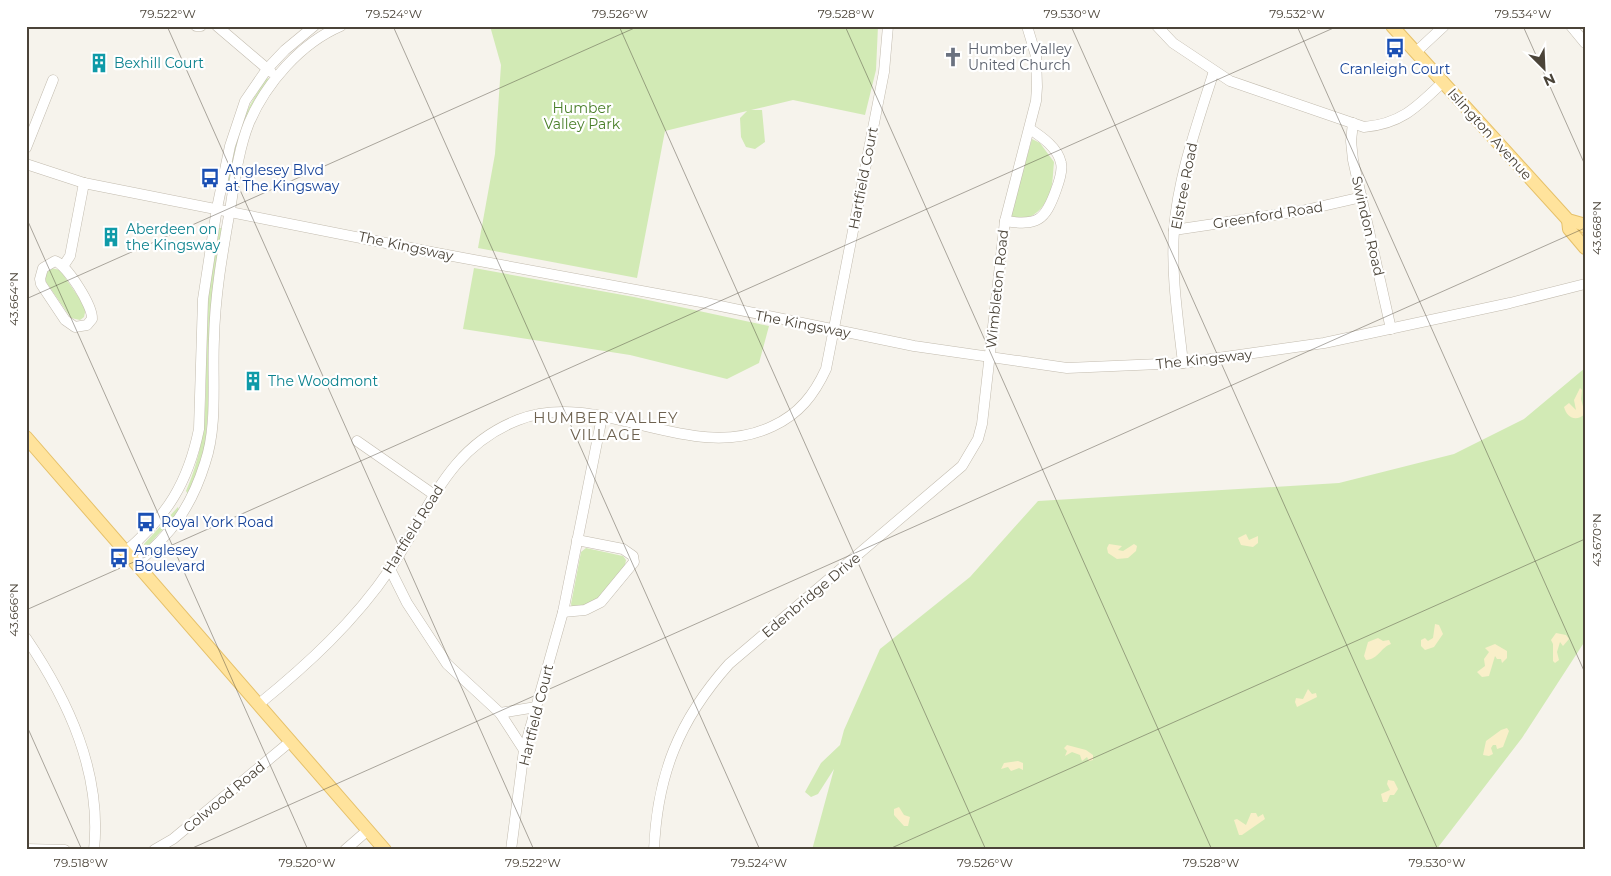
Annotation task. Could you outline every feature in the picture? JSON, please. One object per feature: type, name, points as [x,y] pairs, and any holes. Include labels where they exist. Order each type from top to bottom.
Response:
[{"type":"main road","name":"Islington Avenue","points":[[1392,26],[1568,220],[1582,224],[1585,227]]},
{"type":"main road","name":"Islington Avenue","points":[[1568,220],[1569,229],[1585,248]]},
{"type":"main road","points":[[28,442],[368,830],[378,847]]},
{"type":"street","points":[[196,26],[201,26]]},
{"type":"street","points":[[217,26],[277,77]]},
{"type":"street","points":[[125,552],[154,524],[176,496],[189,468],[199,429],[204,299],[217,208],[230,146],[245,101],[267,68],[314,26]]},
{"type":"street","points":[[136,564],[165,538],[178,522],[206,462],[210,445],[215,296],[239,162],[249,123],[277,77],[306,48],[342,26]]},
{"type":"street","name":"Hartfield Court","points":[[834,330],[884,72],[888,26]]},
{"type":"street","name":"Wimbleton Road","points":[[990,357],[1005,221],[1011,192],[1030,129],[1038,88],[1036,56],[1027,26]]},
{"type":"street","points":[[1157,26],[1173,42],[1230,81],[1364,127],[1380,126],[1398,119],[1419,105],[1443,82]]},
{"type":"street","points":[[1416,52],[1444,26]]},
{"type":"street","points":[[1572,26],[1585,43]]},
{"type":"street","name":"Elstree Road","points":[[1183,363],[1173,269],[1174,230],[1193,140],[1214,71]]},
{"type":"street","points":[[26,148],[53,80]]},
{"type":"street","name":"Swindon Road","points":[[1353,123],[1351,141],[1391,329]]},
{"type":"street","name":"Wimbleton Road","points":[[1005,221],[1031,223],[1040,219],[1049,208],[1060,177],[1061,164],[1058,156],[1041,137],[1030,129]]},
{"type":"street","name":"The Kingsway","points":[[26,164],[84,182],[914,346],[1067,368],[1183,363],[1324,343],[1510,303],[1585,284]]},
{"type":"street","points":[[64,265],[70,256],[84,182]]},
{"type":"street","name":"Greenford Road","points":[[1174,230],[1301,211],[1362,197]]},
{"type":"street","points":[[55,261],[64,265],[92,314],[90,322],[81,327],[70,324],[65,320],[40,278],[42,268],[50,262],[55,261]]},
{"type":"street","name":"Hartfield Road","points":[[259,704],[293,676],[346,624],[390,569],[433,494],[474,446],[502,427],[534,415],[553,412],[602,417],[702,437],[735,438],[764,431],[798,410],[810,397],[826,369],[834,330]]},
{"type":"street","name":"Edenbridge Drive","points":[[654,850],[658,803],[666,768],[679,734],[696,705],[729,664],[962,466],[978,439],[990,357]]},
{"type":"street","name":"Hartfield Court","points":[[511,850],[524,750],[563,612],[602,417]]},
{"type":"street","points":[[357,441],[433,494]]},
{"type":"street","points":[[176,496],[188,504]]},
{"type":"street","points":[[563,612],[585,610],[601,602],[634,562],[633,556],[623,549],[577,540]]},
{"type":"street","points":[[390,569],[407,603],[448,664],[500,713],[524,750]]},
{"type":"street","points":[[26,638],[54,680],[77,730],[89,777],[93,806],[94,850]]},
{"type":"street","points":[[500,713],[536,707]]},
{"type":"street","name":"Colwood Road","points":[[154,850],[172,839],[291,741]]},
{"type":"street","points":[[345,850],[368,830]]},
{"type":"street","points":[[26,849],[65,850]]},
{"type":"green space","name":"Humber Valley Park","points":[[490,26],[878,26],[876,70],[865,115],[793,100],[751,110],[762,110],[765,142],[755,149],[746,147],[741,137],[740,118],[747,111],[665,131],[637,278],[478,248],[495,154],[501,65]]},
{"type":"green space","points":[[269,78],[230,193],[223,191],[238,132],[257,92],[266,79]]},
{"type":"green space","points":[[1032,139],[1040,143],[1054,162],[1051,190],[1041,209],[1029,217],[1016,219],[1010,216]]},
{"type":"green space","points":[[219,228],[223,228],[205,449],[188,494],[186,491],[201,444],[204,421],[209,294]]},
{"type":"green space","points":[[51,268],[60,270],[86,308],[84,317],[80,320],[71,318],[46,282],[45,275]]},
{"type":"green space","points":[[474,268],[634,297],[769,326],[759,363],[727,379],[630,355],[463,329]]},
{"type":"green space","points":[[1585,368],[1585,641],[1522,738],[1436,850],[812,850],[834,769],[818,794],[811,797],[805,792],[821,763],[840,745],[844,730],[880,649],[970,577],[1038,501],[1339,483],[1454,454],[1524,419]]},
{"type":"green space","points":[[178,507],[179,511],[145,547],[144,544]]},
{"type":"green space","points":[[586,548],[623,556],[626,560],[624,570],[602,595],[590,603],[572,608],[571,604],[581,552]]},
{"type":"sand","points":[[1580,388],[1582,390],[1581,399],[1585,414],[1578,418],[1572,418],[1567,414],[1564,407],[1569,403],[1576,410],[1574,400]]},
{"type":"sand","points":[[1246,534],[1249,540],[1258,536],[1258,543],[1253,547],[1241,545],[1238,538]]},
{"type":"sand","points":[[1109,544],[1122,546],[1118,550],[1123,551],[1134,544],[1137,546],[1136,551],[1128,558],[1117,559],[1108,553],[1107,548]]},
{"type":"sand","points":[[1435,624],[1439,625],[1443,634],[1434,647],[1425,650],[1421,646],[1421,640],[1425,638],[1428,641],[1433,638]]},
{"type":"sand","points":[[1556,633],[1566,635],[1569,639],[1563,646],[1560,642],[1557,652],[1559,660],[1555,663],[1553,661],[1553,644],[1551,640]]},
{"type":"sand","points":[[1378,638],[1383,641],[1389,640],[1391,644],[1374,658],[1366,660],[1364,656],[1368,642]]},
{"type":"sand","points":[[1495,644],[1507,651],[1507,658],[1502,663],[1501,659],[1497,659],[1495,656],[1489,676],[1482,677],[1477,672],[1485,666],[1484,659],[1489,652],[1485,648]]},
{"type":"sand","points":[[1308,689],[1312,694],[1316,693],[1317,697],[1297,707],[1296,698],[1303,699]]},
{"type":"sand","points":[[1507,728],[1509,731],[1503,747],[1497,749],[1496,745],[1493,745],[1491,748],[1493,754],[1489,756],[1483,755],[1486,741]]},
{"type":"sand","points":[[1067,745],[1086,750],[1093,755],[1093,760],[1089,761],[1087,757],[1082,761],[1080,755],[1072,752],[1065,756],[1067,751],[1064,748]]},
{"type":"sand","points":[[1018,761],[1023,763],[1023,770],[1019,768],[1011,771],[1008,767],[1001,769],[1004,763]]},
{"type":"sand","points":[[1388,780],[1394,781],[1398,789],[1394,795],[1390,795],[1387,802],[1383,802],[1381,794],[1390,790],[1387,784]]},
{"type":"sand","points":[[899,807],[904,815],[910,817],[908,826],[904,826],[894,815],[894,809]]},
{"type":"sand","points":[[1251,813],[1256,813],[1258,817],[1263,814],[1265,819],[1242,835],[1239,835],[1234,820],[1237,819],[1246,825]]},
{"type":"place","name":"Cranleigh Court","points":[[1395,48]]},
{"type":"place","name":"Humber Valley United Church","points":[[953,57]]},
{"type":"place","name":"Bexhill Court","points":[[99,63]]},
{"type":"place","name":"Anglesey Blvd at The Kingsway","points":[[210,178]]},
{"type":"place","name":"Aberdeen on the Kingsway","points":[[111,237]]},
{"type":"place","name":"The Woodmont","points":[[253,381]]},
{"type":"place","name":"Royal York Road","points":[[146,522]]},
{"type":"place","name":"Anglesey Boulevard","points":[[119,558]]},
{"type":"district","name":"HUMBER VALLEY VILLAGE","points":[[606,426]]}]
